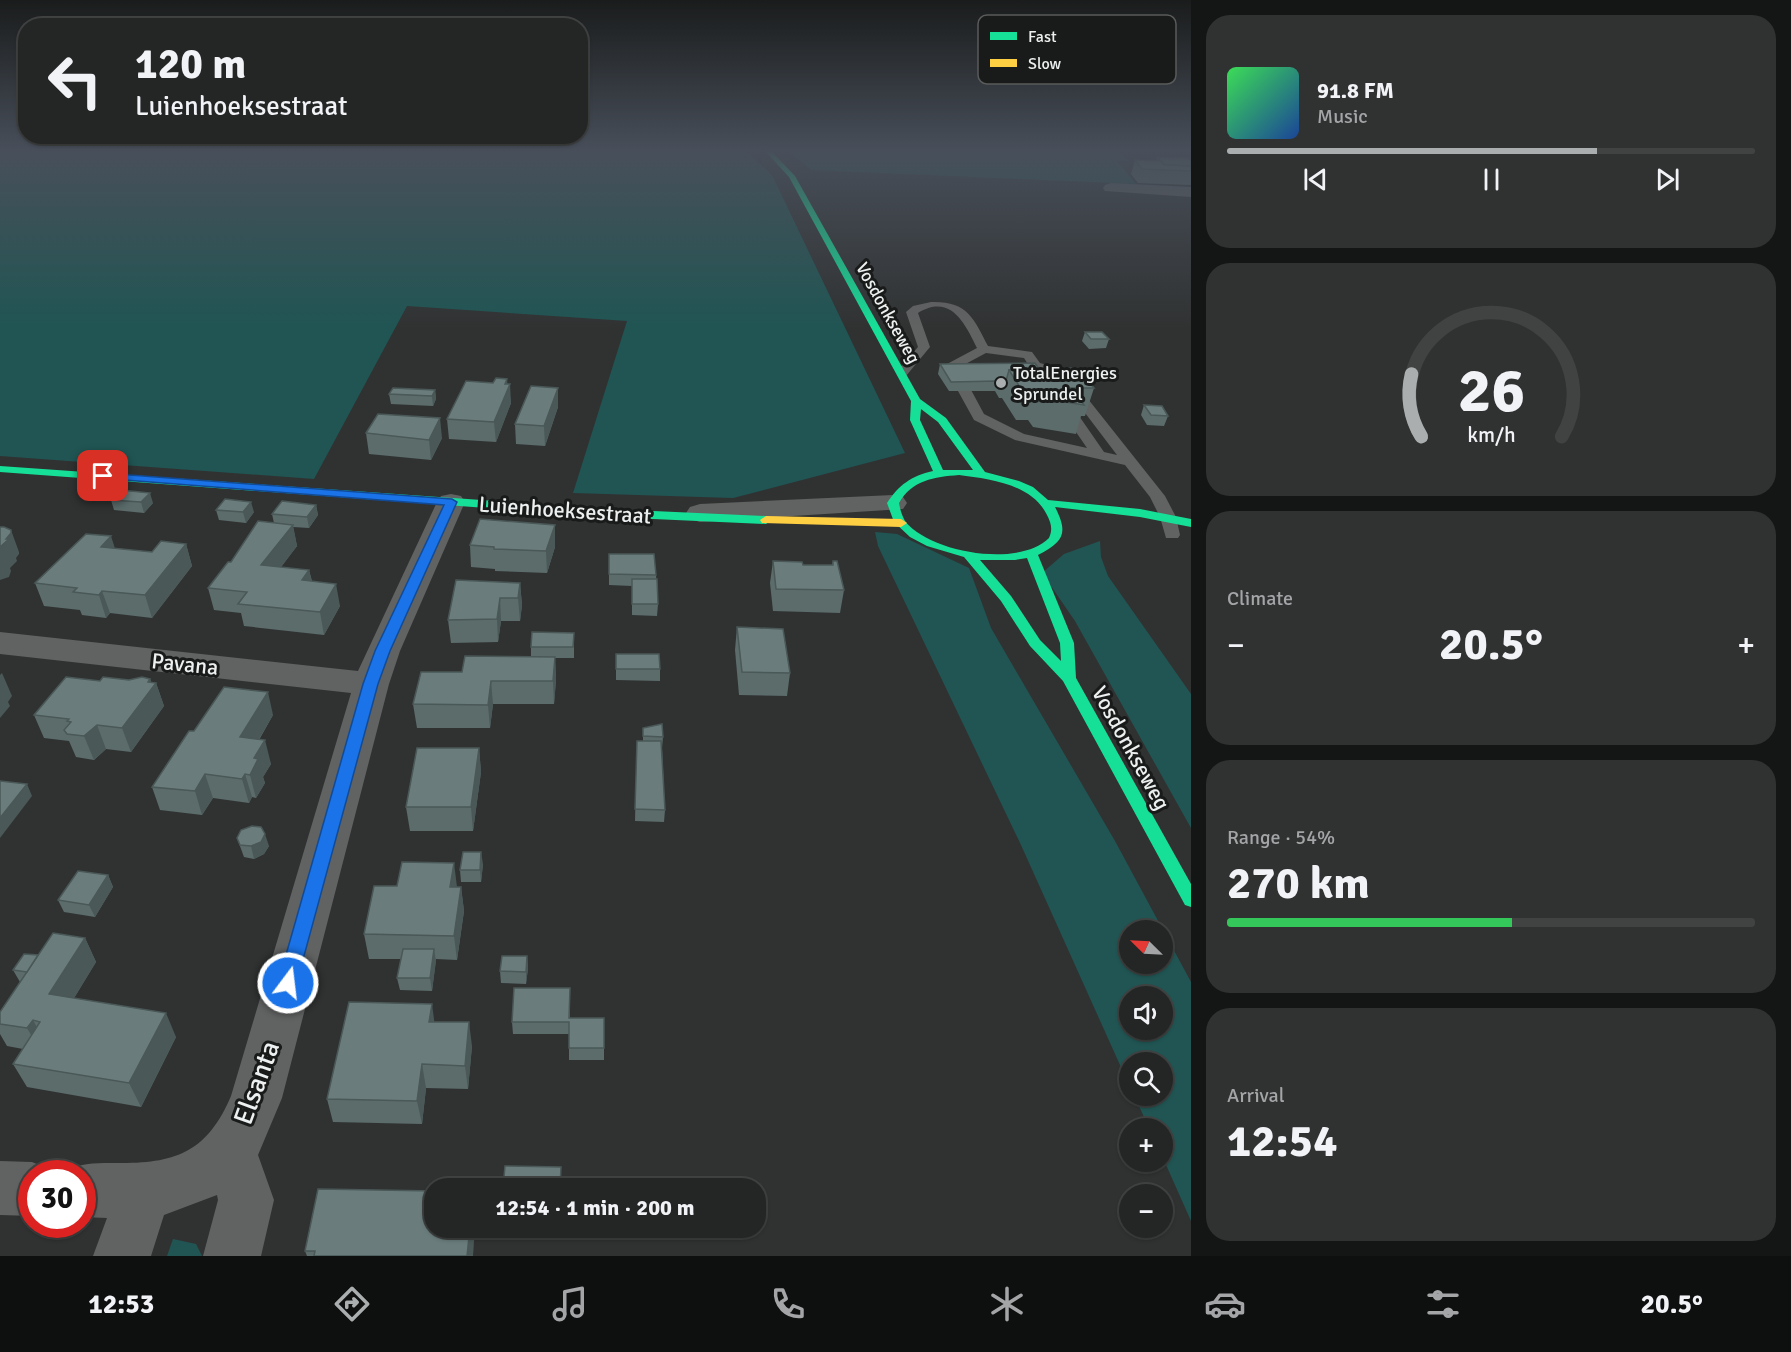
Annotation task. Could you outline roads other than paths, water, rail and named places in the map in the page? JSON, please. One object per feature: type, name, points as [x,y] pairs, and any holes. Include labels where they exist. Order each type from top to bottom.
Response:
[{"type":"main road","name":"Vosdonkseweg","points":[[811,211],[902,373],[916,402],[915,420],[939,473]]},
{"type":"main road","name":"Vosdonkseweg","points":[[916,402],[942,420],[981,474]]},
{"type":"main road","name":"Luienhoeksestraat","points":[[0,469],[664,516]]},
{"type":"main road","points":[[1047,503],[1064,530],[1050,543],[1031,553],[1002,558],[969,555],[940,548],[917,536],[897,513],[896,492],[906,483],[939,473],[981,474],[1014,484],[1047,503],[1168,517],[1191,523]]},
{"type":"main road","points":[[1167,535],[1191,537]]},
{"type":"main road","name":"Vosdonkseweg","points":[[1031,553],[1067,643],[1069,678]]},
{"type":"main road","name":"Vosdonkseweg","points":[[969,555],[1006,599],[1035,643],[1069,678],[1191,900]]},
{"type":"street","name":"Elsanta","points":[[96,1190],[144,1191],[190,1182],[230,1151],[256,1098],[382,651],[452,502]]},
{"type":"street","name":"Luienhoeksestraat","points":[[664,516],[763,508],[897,513]]},
{"type":"street","name":"Pavana","points":[[0,643],[371,684]]},
{"type":"street","name":"Elsanta","points":[[230,1151],[246,1200],[232,1256]]},
{"type":"street","points":[[0,1188],[18,1189]]},
{"type":"street","points":[[122,1256],[144,1191]]},
{"type":"lane","points":[[902,373],[924,347],[912,312],[917,307],[948,306],[964,314],[984,350]]},
{"type":"lane","points":[[955,374],[951,367],[984,350],[1028,355],[1046,381]]},
{"type":"lane","points":[[1035,366],[1061,373],[1131,462],[1157,496],[1168,517],[1167,535]]},
{"type":"lane","points":[[965,392],[979,417],[1020,436],[1131,462]]},
{"type":"lane","points":[[1072,416],[1098,453]]},
{"type":"place","name":"TotalEnergies Sprundel","points":[[1001,383]]}]
